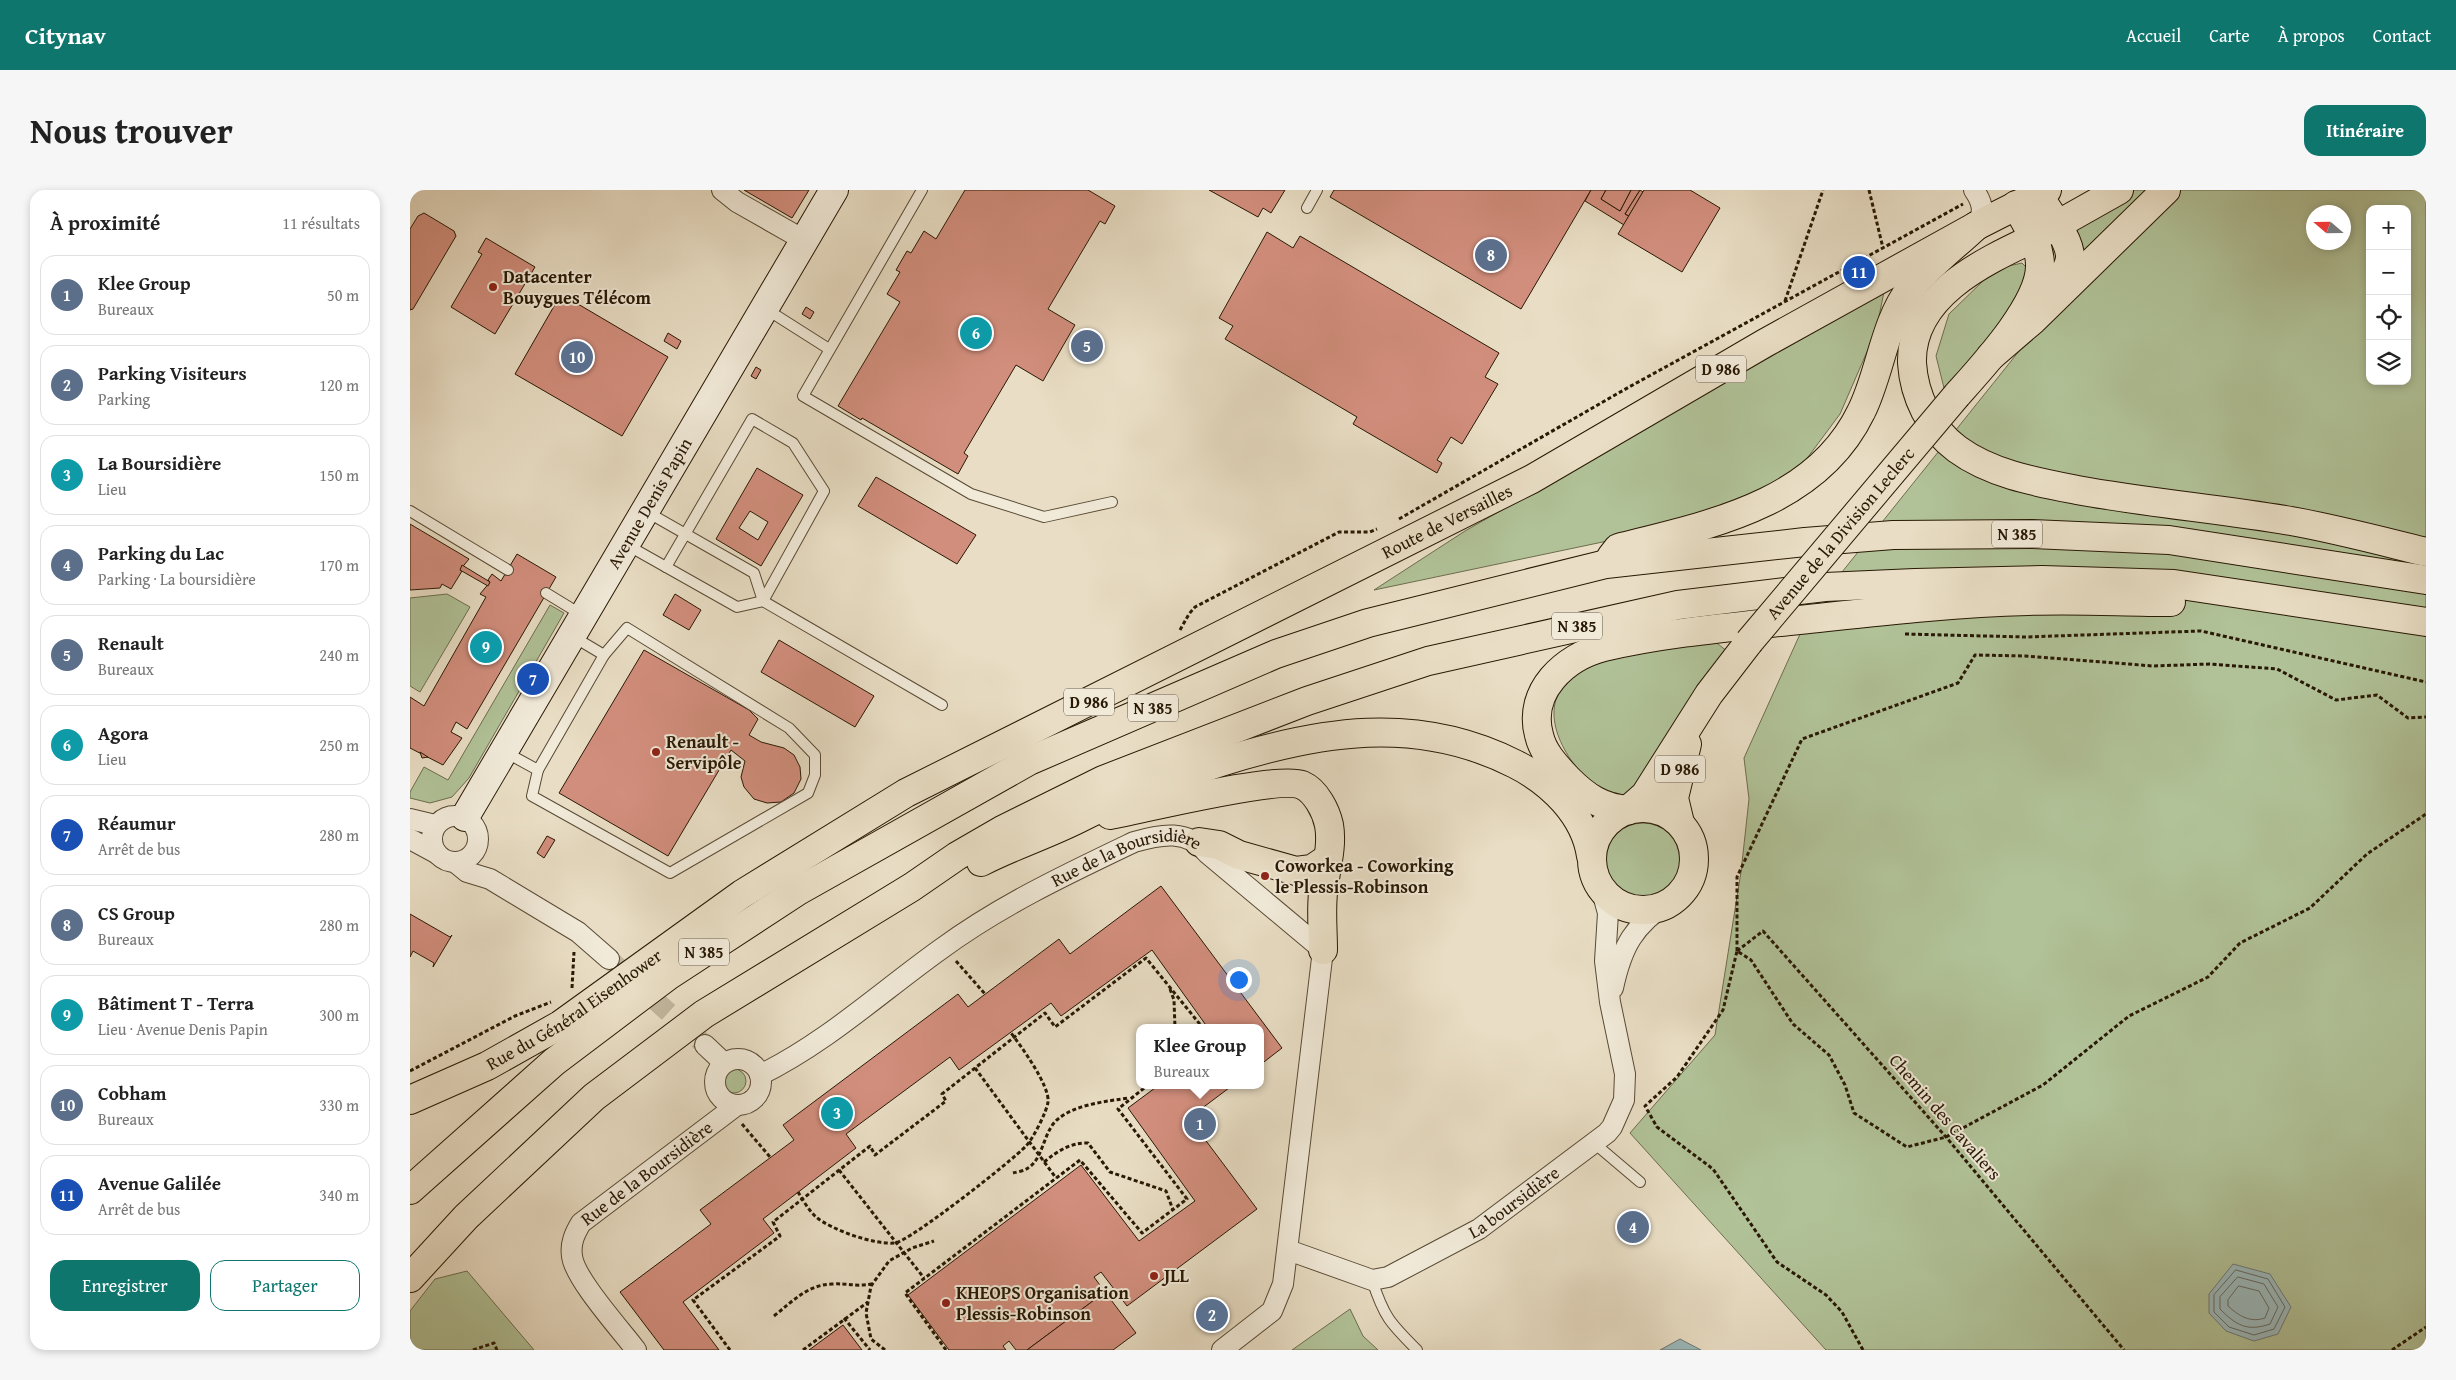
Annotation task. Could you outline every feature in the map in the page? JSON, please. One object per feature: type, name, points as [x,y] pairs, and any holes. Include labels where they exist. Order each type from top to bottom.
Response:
[{"type":"main road","name":"Avenue Denis Papin","points":[[465,817],[834,190]]},
{"type":"main road","points":[[2119,190],[1965,275],[1936,300],[1918,330],[1912,359],[1917,393],[1922,407],[1935,426],[1957,449],[1993,468],[2043,483],[2114,496],[2292,521],[2426,552]]},
{"type":"main road","name":"D 986","points":[[1991,356],[2033,320],[2166,190]]},
{"type":"main road","name":"D 986","points":[[1976,226],[2029,194]]},
{"type":"main road","points":[[1991,356],[2029,302],[2035,288],[2045,232],[2029,194]]},
{"type":"main road","points":[[1606,564],[1618,548],[1737,516],[1768,502],[1814,471],[1835,450],[1861,412],[1896,314],[1910,288],[1976,226]]},
{"type":"main road","name":"Route de Versailles","points":[[906,793],[1532,479],[1765,343],[1976,226]]},
{"type":"main road","points":[[2033,320],[2063,277],[2070,258],[2068,248],[2045,232]]},
{"type":"main road","name":"Avenue de la Division Leclerc","points":[[1628,810],[1645,795],[1678,740],[1721,676],[1991,356]]},
{"type":"main road","name":"N 385","points":[[410,1190],[554,1062],[668,976],[798,891],[1029,760],[1285,651],[1368,623],[1606,564],[1786,544],[1893,536],[2032,534],[2169,540],[2426,580]]},
{"type":"main road","name":"N 385","points":[[410,1278],[472,1211],[594,1098],[704,1014],[912,887],[936,869],[1002,830],[1103,780],[1307,701],[1428,660],[1678,605],[1825,587],[1915,583],[2042,580],[2174,584],[2426,622]]},
{"type":"main road","points":[[1628,810],[1606,806],[1586,796],[1554,764],[1538,735],[1539,705],[1544,689],[1552,676],[1573,659],[1602,648],[1647,638],[1712,629],[1919,608],[2028,601],[2178,602],[2261,609],[2290,600]]},
{"type":"main road","name":"Avenue de la Division Leclerc","points":[[1680,823],[1674,798],[1676,781],[1696,715]]},
{"type":"main road","points":[[912,887],[928,891],[1007,849],[1077,820],[1143,788],[1275,746],[1344,734],[1377,731],[1434,736],[1486,751],[1540,778],[1567,806],[1585,831],[1592,869],[1602,891],[1612,900],[1630,909],[1653,908],[1670,902],[1680,894],[1688,883],[1695,857],[1693,845],[1680,823],[1668,814],[1656,809],[1642,807],[1628,810],[1612,818],[1601,829],[1594,842],[1591,856]]},
{"type":"main road","points":[[1077,820],[1287,782],[1302,786],[1313,793],[1321,804],[1329,823],[1331,838],[1323,894],[1323,950]]},
{"type":"main road","name":"Rue du Général Eisenhower","points":[[410,1100],[487,1066],[560,1025],[742,894],[906,793]]},
{"type":"main road","points":[[1199,842],[1219,845],[1239,855],[1296,871],[1312,869],[1327,859]]},
{"type":"street","points":[[722,190],[737,202],[795,235]]},
{"type":"street","points":[[1974,190],[1982,206],[1980,220],[1976,226]]},
{"type":"street","points":[[410,839],[448,862],[456,863],[470,857],[475,851],[478,836],[471,822],[465,817],[452,815],[435,825],[431,839],[436,853]]},
{"type":"street","points":[[410,819],[435,825]]},
{"type":"street","name":"Rue de la Boursidière","points":[[636,1350],[578,1272],[572,1256],[573,1236],[581,1223],[734,1108],[752,1100],[757,1095],[760,1087],[760,1075],[793,1059],[943,947],[1029,893],[1134,842],[1163,834],[1176,835],[1199,842],[1207,853],[1323,950]]},
{"type":"street","points":[[475,851],[484,860],[490,879]]},
{"type":"street","points":[[456,863],[467,872],[490,879],[578,932],[610,959]]},
{"type":"street","name":"La boursidière","points":[[1372,1280],[1388,1277],[1479,1229],[1594,1143],[1612,1126],[1624,1100],[1625,1074],[1610,1002],[1605,961],[1608,913],[1602,891]]},
{"type":"street","name":"La boursidière","points":[[1610,1002],[1618,964],[1636,928],[1648,916],[1670,902]]},
{"type":"street","points":[[1222,1350],[1272,1311],[1283,1284],[1323,950]]},
{"type":"street","points":[[705,1044],[724,1063],[734,1059],[747,1060],[755,1066],[760,1075]]},
{"type":"street","name":"Rue de la Boursidière","points":[[724,1063],[716,1073],[715,1088],[724,1100],[734,1108]]},
{"type":"street","points":[[1288,1250],[1372,1280]]},
{"type":"lane","points":[[922,190],[829,349],[804,396],[971,494],[1044,518],[1112,502]]},
{"type":"lane","points":[[1307,208],[1317,190]]},
{"type":"lane","points":[[765,308],[829,349]]},
{"type":"lane","points":[[626,544],[737,607],[763,601],[824,491],[793,444],[752,419],[666,566]]},
{"type":"lane","points":[[410,511],[508,570]]},
{"type":"lane","points":[[646,511],[754,573],[763,601],[942,705]]},
{"type":"lane","points":[[546,593],[604,655]]},
{"type":"lane","points":[[628,628],[789,728],[815,755],[815,775],[808,793],[670,874],[532,796],[538,770],[604,655],[628,628]]},
{"type":"lane","points":[[504,752],[538,770]]},
{"type":"lane","points":[[1594,1143],[1640,1182]]},
{"type":"lane","points":[[1372,1280],[1380,1306],[1390,1324],[1417,1350]]},
{"type":"path","points":[[1785,302],[1823,190]]},
{"type":"path","points":[[1869,190],[1883,248]]},
{"type":"path","points":[[1902,634],[2025,637],[2201,632],[2426,682]]},
{"type":"path","points":[[1863,1350],[1842,1312],[1826,1295],[1777,1262],[1714,1169],[1657,1127],[1645,1106],[1677,1076],[1723,1010],[1736,951],[1737,877],[1802,739],[1958,683],[1975,655],[2025,656],[2153,666],[2210,664],[2277,669],[2336,700],[2376,696],[2408,718],[2426,717]]},
{"type":"path","points":[[1736,951],[1751,960],[1794,1024],[1829,1055],[1845,1085],[1854,1113],[1908,1147],[1946,1137],[2043,1085],[2129,1016],[2208,977],[2240,942],[2310,908],[2367,854],[2426,814]]},
{"type":"path","name":"Chemin des Cavaliers","points":[[1736,951],[1763,931],[1946,1137],[2124,1350]]},
{"type":"path","points":[[943,947],[985,994]]},
{"type":"path","points":[[572,994],[574,950]]},
{"type":"path","points":[[730,1350],[693,1300],[780,1236],[773,1222],[870,1146],[875,1155],[946,1101],[942,1094],[1045,1013],[1055,1027],[1146,958],[1200,1024]]},
{"type":"path","points":[[1170,988],[1174,1000],[1175,1024]]},
{"type":"path","points":[[410,1071],[515,1016],[556,1000]]},
{"type":"path","points":[[798,1192],[816,1216],[839,1230],[875,1241],[896,1243],[927,1224],[1009,1161],[1029,1142],[1048,1102],[1045,1086],[1011,1032]]},
{"type":"path","points":[[975,1068],[1056,1178]]},
{"type":"path","points":[[946,1350],[905,1293],[1080,1160],[1142,1233],[1187,1199],[1118,1108],[1142,1089]]},
{"type":"path","points":[[1013,1174],[1029,1168],[1038,1155],[1044,1138],[1058,1119],[1073,1110],[1110,1100],[1131,1098]]},
{"type":"path","points":[[734,1108],[770,1157]]},
{"type":"path","points":[[1044,1162],[1059,1150],[1074,1143],[1088,1142],[1110,1172],[1166,1191],[1173,1210]]},
{"type":"path","points":[[839,1170],[924,1278]]},
{"type":"path","points":[[885,1350],[872,1339],[866,1313],[873,1283],[889,1261],[904,1252],[934,1241]]},
{"type":"path","points":[[774,1316],[807,1289],[833,1284],[855,1287],[873,1283]]},
{"type":"path","points":[[803,1350],[868,1302]]},
{"type":"path","points":[[844,1318],[870,1350]]},
{"type":"path","points":[[2392,1350],[2426,1327]]},
{"type":"path","points":[[473,1350],[494,1343],[497,1350]]},
{"type":"green space","points":[[2133,190],[2157,190],[2087,257],[2078,254],[2072,226]]},
{"type":"green space","points":[[2180,190],[2426,190],[2426,1350],[1826,1350],[1630,1133],[1715,1035],[1741,872],[1749,799],[1744,758],[1810,612],[2064,295]]},
{"type":"green space","points":[[2022,263],[2029,270],[2020,298],[1954,382],[1944,388],[1936,356],[1949,314],[1986,278],[2004,267]]},
{"type":"green space","points":[[1884,292],[1876,331],[1840,414],[1805,461],[1777,483],[1715,509],[1636,535],[1374,590],[1465,531]]},
{"type":"green space","points":[[447,594],[470,607],[420,692],[410,686],[410,598]]},
{"type":"green space","points":[[550,605],[564,613],[469,778],[452,797],[430,803],[410,798],[410,792],[424,767],[448,780]]},
{"type":"green space","points":[[1713,640],[1728,652],[1644,782],[1629,794],[1620,797],[1611,796],[1596,788],[1576,767],[1566,753],[1559,738],[1554,710],[1557,696],[1564,684],[1576,673],[1604,660]]},
{"type":"green space","points":[[1650,823],[1670,833],[1678,846],[1680,860],[1678,874],[1670,887],[1657,895],[1636,897],[1616,887],[1608,874],[1606,853],[1616,833],[1629,825]]},
{"type":"green space","points":[[734,1069],[739,1070],[745,1076],[745,1086],[739,1092],[734,1093],[729,1092],[723,1086],[722,1081],[723,1076],[729,1070]]},
{"type":"green space","points":[[467,1271],[534,1350],[410,1350],[410,1311],[435,1279]]},
{"type":"green space","points":[[1350,1309],[1363,1336],[1378,1350],[1292,1350]]},
{"type":"water","points":[[2233,1264],[2270,1274],[2291,1307],[2278,1334],[2254,1341],[2226,1331],[2209,1313],[2209,1294]]},
{"type":"water","points":[[1680,1339],[1701,1350],[1660,1350]]},
{"type":"building","points":[[744,190],[809,190],[792,218]]},
{"type":"building","points":[[965,190],[1088,190],[1115,206],[1105,224],[1100,221],[1048,309],[1075,325],[1043,381],[1016,365],[964,453],[968,456],[958,474],[838,406],[900,302],[887,294],[900,272],[896,270],[907,251],[911,253],[924,231],[936,239]]},
{"type":"building","points":[[1209,190],[1285,190],[1271,213],[1263,208],[1258,217]]},
{"type":"building","points":[[1334,190],[1591,190],[1521,309],[1330,197]]},
{"type":"building","points":[[1591,190],[1606,190],[1601,199],[1620,211],[1631,190],[1640,190],[1625,214],[1629,216],[1624,225],[1585,201]]},
{"type":"building","points":[[1606,190],[1631,190],[1620,211],[1601,199]]},
{"type":"building","points":[[1640,190],[1643,192],[1629,216],[1625,214]]},
{"type":"building","points":[[1644,190],[1690,190],[1720,208],[1682,272],[1618,234]]},
{"type":"building","points":[[424,213],[454,231],[456,236],[413,309],[410,310],[410,229],[418,216]]},
{"type":"building","points":[[1267,232],[1293,248],[1300,236],[1499,353],[1485,377],[1498,384],[1462,444],[1451,437],[1437,460],[1442,463],[1437,473],[1353,424],[1357,417],[1225,339],[1233,326],[1219,318]]},
{"type":"building","name":"Datacenter Bouygues Télécom","points":[[486,238],[535,267],[495,334],[451,307],[482,254],[478,252]]},
{"type":"building","points":[[561,294],[668,357],[622,436],[515,374]]},
{"type":"building","points":[[806,307],[814,312],[810,319],[802,314]]},
{"type":"building","points":[[668,333],[681,341],[677,349],[664,341]]},
{"type":"building","points":[[756,367],[761,370],[756,379],[751,376]]},
{"type":"building","points":[[757,468],[803,495],[761,566],[716,539]],"holes":[[[750,511],[768,522],[758,540],[739,528]]]},
{"type":"building","points":[[876,477],[976,535],[957,564],[858,506]]},
{"type":"building","points":[[410,524],[469,559],[460,570],[462,571],[451,589],[442,584],[440,588],[410,590]]},
{"type":"building","points":[[517,554],[556,577],[467,729],[456,722],[451,732],[462,738],[443,765],[410,748],[410,697],[424,706],[486,597],[480,594],[490,582],[488,580],[492,574],[501,581]]},
{"type":"building","points":[[462,565],[490,582],[488,586],[460,570]]},
{"type":"building","points":[[675,594],[701,610],[689,630],[663,615]]},
{"type":"building","points":[[779,640],[874,696],[855,727],[761,672]]},
{"type":"building","name":"Renault - Servipôle","points":[[644,650],[749,710],[758,719],[749,735],[761,742],[784,748],[794,755],[800,767],[801,779],[794,793],[781,802],[767,803],[754,799],[744,787],[741,777],[745,761],[731,750],[668,856],[559,793]]},
{"type":"building","points":[[420,752],[428,757],[422,758]]},
{"type":"building","points":[[547,836],[555,840],[544,858],[537,853]]},
{"type":"building","points":[[1161,886],[1282,1048],[1264,1062],[1264,1024],[1205,1024],[1152,950],[1061,1016],[1051,1003],[959,1070],[950,1057],[846,1134],[856,1148],[763,1219],[774,1233],[683,1302],[719,1350],[664,1350],[620,1292],[711,1224],[700,1210],[794,1140],[783,1125],[958,994],[968,1007],[1059,939],[1070,954]]},
{"type":"building","points":[[410,914],[450,937],[452,935],[433,967],[434,963],[413,951],[410,957]]},
{"type":"building","points":[[1154,1089],[1228,1089],[1189,1118],[1257,1209],[1127,1306],[1101,1272],[1094,1277],[1105,1292],[1027,1350],[1016,1350],[1009,1341],[1003,1346],[1006,1350],[949,1350],[908,1295],[1081,1165],[1139,1241],[1195,1201],[1128,1108]]},
{"type":"building","points":[[1105,1292],[1136,1333],[1113,1350],[1027,1350]]},
{"type":"building","points":[[843,1325],[862,1350],[809,1350]]},
{"type":"tunnel","points":[[609,959],[705,1045]]},
{"type":"place","name":"CS Group","points":[[1491,255]]},
{"type":"place","name":"Avenue Galilée","points":[[1859,272]]},
{"type":"place","name":"Datacenter Bouygues Télécom","points":[[493,287]]},
{"type":"place","name":"Agora","points":[[976,333]]},
{"type":"place","name":"Renault","points":[[1087,346]]},
{"type":"place","name":"Cobham","points":[[577,357]]},
{"type":"place","name":"Bâtiment T - Terra","points":[[486,647]]},
{"type":"place","name":"Réaumur","points":[[533,679]]},
{"type":"place","name":"Renault - Servipôle","points":[[656,752]]},
{"type":"place","name":"Coworkea - Coworking le Plessis-Robinson","points":[[1265,876]]},
{"type":"place","name":"La Boursidière","points":[[837,1113]]},
{"type":"place","name":"Klee Group","points":[[1200,1124]]},
{"type":"place","name":"Parking du Lac","points":[[1633,1227]]},
{"type":"place","name":"JLL","points":[[1154,1276]]},
{"type":"place","name":"KHEOPS Organisation Plessis-Robinson","points":[[946,1303]]},
{"type":"place","name":"Parking Visiteurs","points":[[1212,1315]]}]
